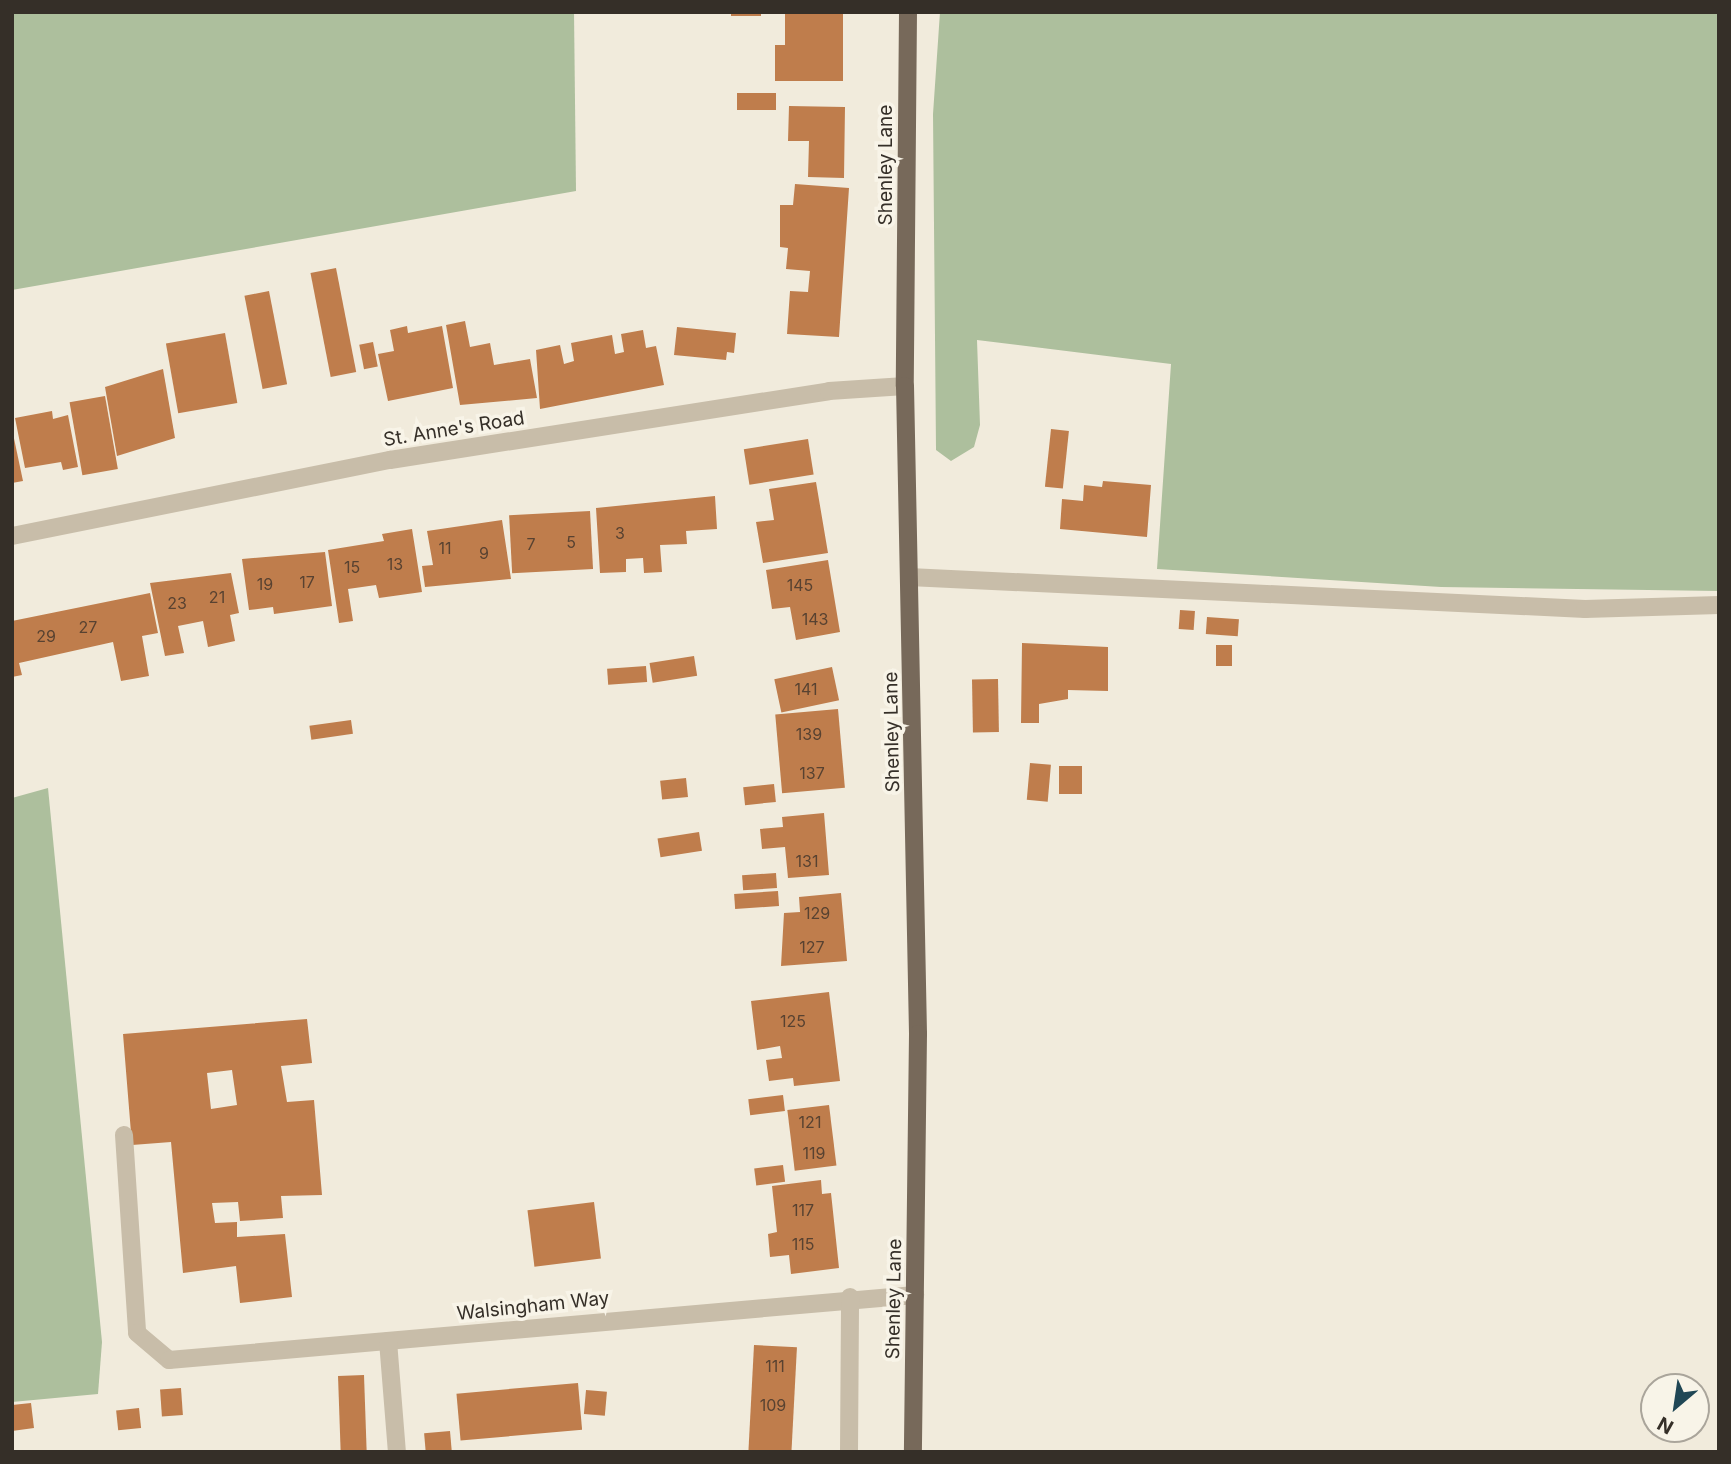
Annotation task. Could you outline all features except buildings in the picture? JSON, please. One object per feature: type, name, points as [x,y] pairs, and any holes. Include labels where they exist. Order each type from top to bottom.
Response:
[{"type":"main road","name":"Shenley Lane","points":[[908,12],[905,386],[918,1034],[913,1452]]},
{"type":"street","name":"St. Anne's Road","points":[[12,536],[390,460],[830,391],[905,386]]},
{"type":"street","points":[[909,577],[1586,609],[1719,605]]},
{"type":"street","name":"Walsingham Way","points":[[124,1135],[136,1258],[131,1305],[137,1333],[156,1355],[186,1361],[850,1297],[915,1296]]},
{"type":"street","points":[[849,1452],[850,1297]]},
{"type":"street","points":[[388,1341],[397,1452]]},
{"type":"green space","points":[[12,12],[574,12],[576,191],[12,290]]},
{"type":"green space","points":[[940,12],[1719,12],[1719,591],[1441,587],[1157,569],[1171,364],[977,340],[980,425],[974,447],[951,461],[936,450],[933,114]]},
{"type":"green space","points":[[48,788],[102,1342],[98,1394],[12,1402],[12,798]]}]
